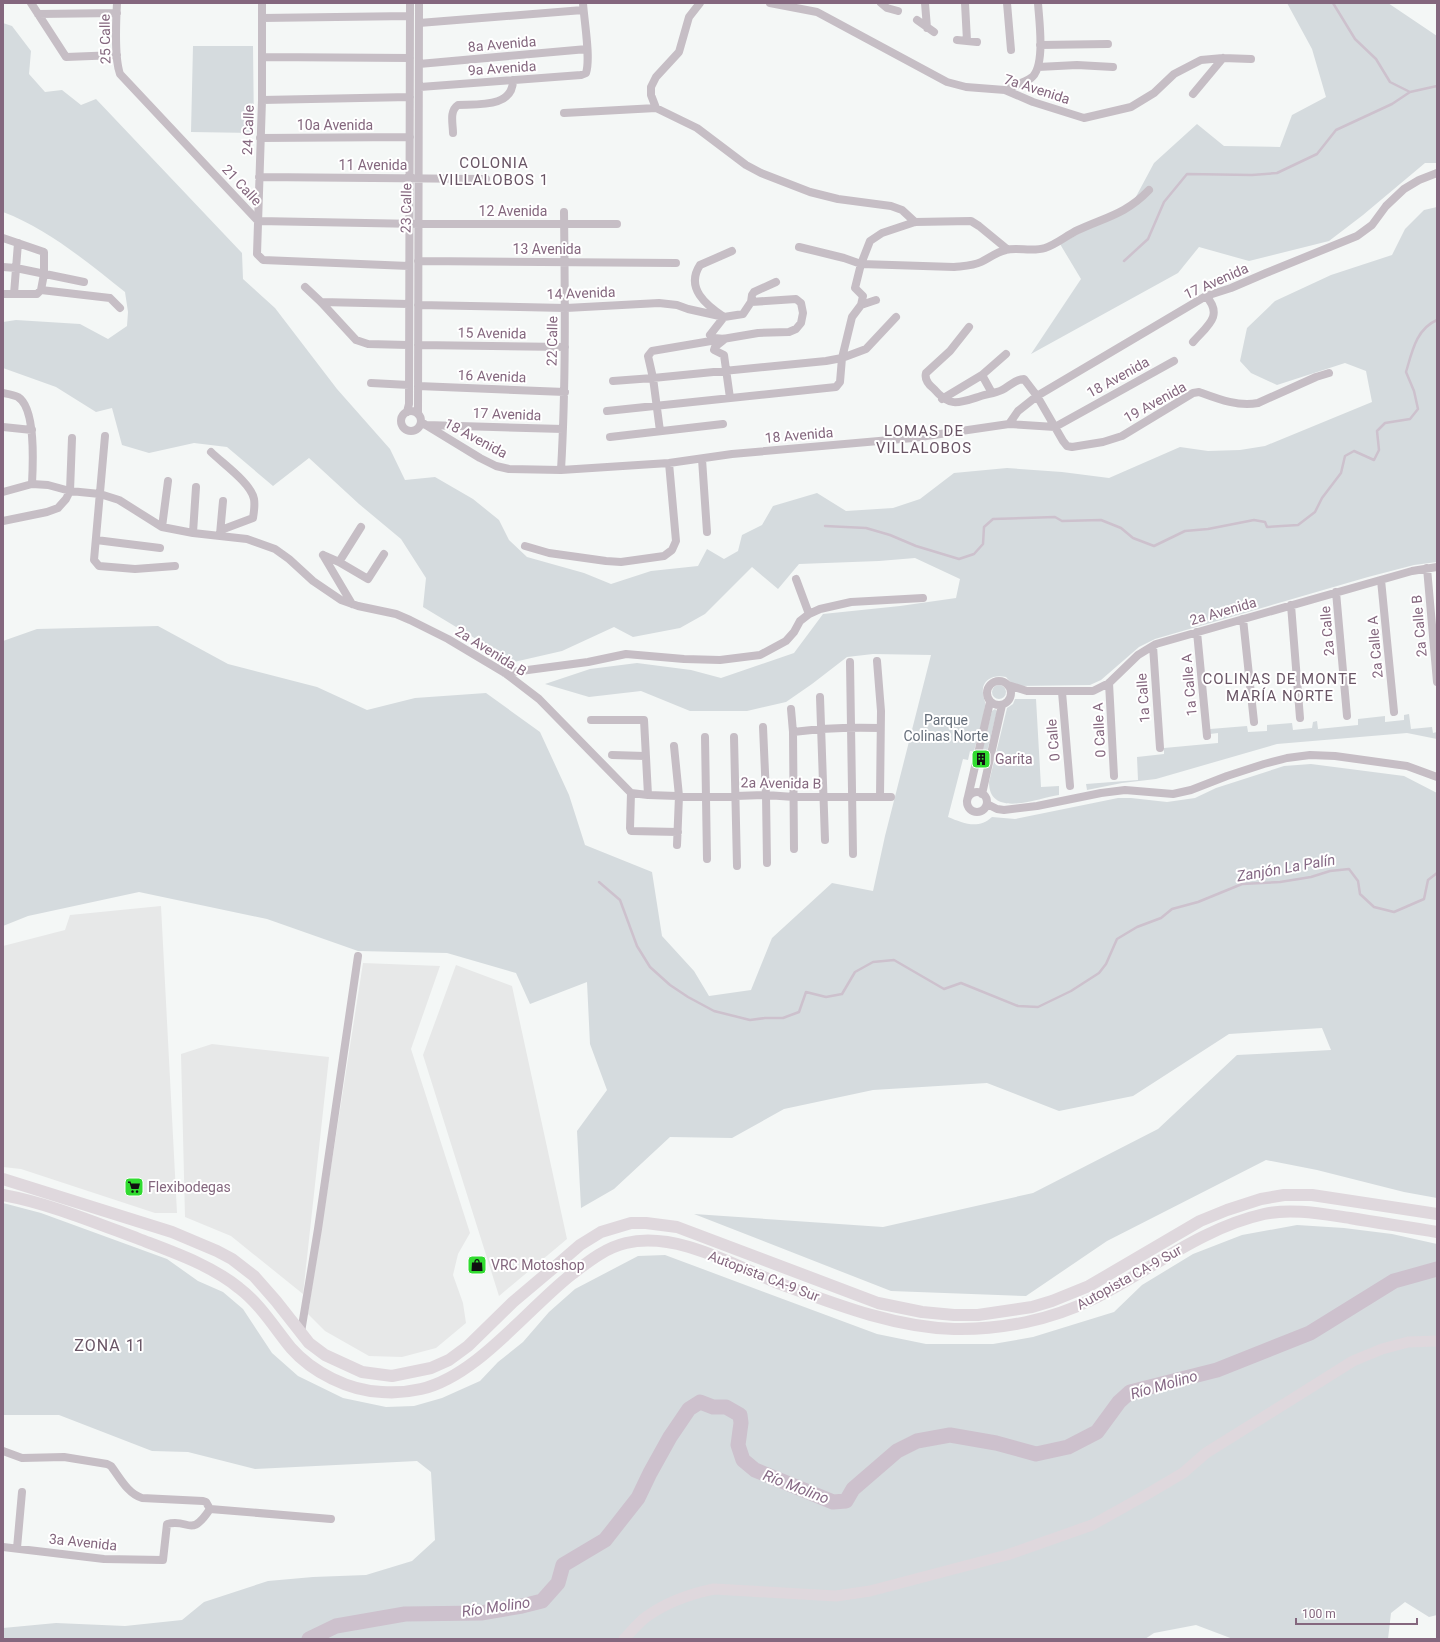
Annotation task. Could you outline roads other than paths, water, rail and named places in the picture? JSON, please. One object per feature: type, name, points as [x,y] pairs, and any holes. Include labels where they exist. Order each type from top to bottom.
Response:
[{"type":"highway","name":"Autopista CA-9 Sur","points":[[3,1180],[172,1232],[216,1251],[237,1264],[258,1281],[309,1343],[325,1355],[362,1372],[392,1376],[431,1368],[449,1360],[468,1346],[513,1302],[580,1245],[601,1232],[631,1223],[646,1222],[677,1227],[878,1303],[922,1312],[954,1315],[978,1315],[1032,1307],[1089,1286],[1200,1221],[1261,1199],[1284,1195],[1312,1195],[1437,1214]]},
{"type":"highway","name":"Autopista CA-9 Sur","points":[[3,1195],[26,1200],[107,1227],[162,1248],[202,1266],[239,1287],[259,1306],[294,1351],[309,1365],[332,1379],[353,1386],[375,1392],[402,1393],[425,1389],[445,1381],[474,1363],[566,1279],[588,1261],[609,1248],[628,1243],[648,1240],[678,1244],[779,1283],[877,1318],[920,1326],[953,1329],[978,1329],[1006,1326],[1034,1320],[1070,1309],[1094,1299],[1205,1236],[1230,1224],[1265,1214],[1285,1211],[1312,1212],[1437,1232]]},
{"type":"highway","points":[[162,1248],[172,1232]]},
{"type":"main road","points":[[624,1639],[646,1617],[676,1599],[695,1593],[714,1589],[836,1596],[870,1591],[1008,1555],[1092,1525],[1183,1473],[1206,1453],[1352,1361],[1382,1349],[1408,1342],[1437,1341]]},
{"type":"street","points":[[31,3],[66,57],[117,55]]},
{"type":"street","name":"25 Calle","points":[[117,3],[117,55],[120,74]]},
{"type":"street","name":"24 Calle","points":[[262,3],[262,100],[257,254],[259,258],[263,260],[409,266]]},
{"type":"street","name":"23 Calle","points":[[410,3],[409,266],[418,345],[418,386],[421,420]]},
{"type":"street","name":"23 Calle","points":[[407,412],[409,404],[408,345],[414,305],[418,261],[420,87],[419,3]]},
{"type":"street","points":[[656,108],[651,95],[651,87],[656,77],[679,52],[689,17],[700,3]]},
{"type":"street","name":"7a Avenida","points":[[770,3],[817,12],[947,82],[966,87],[1005,90],[1033,102],[1084,118],[1131,107],[1154,94],[1174,74],[1201,60],[1222,58],[1251,59]]},
{"type":"street","points":[[917,20],[930,30],[925,3]]},
{"type":"street","points":[[965,3],[967,41]]},
{"type":"street","points":[[1007,3],[1011,50]]},
{"type":"street","points":[[1005,90],[1032,77],[1038,67],[1040,44],[1038,3]]},
{"type":"street","points":[[885,5],[898,11]]},
{"type":"street","points":[[419,23],[583,6],[587,49]]},
{"type":"street","points":[[38,14],[117,13]]},
{"type":"street","points":[[262,18],[410,16]]},
{"type":"street","points":[[956,40],[977,42]]},
{"type":"street","points":[[1040,44],[1108,44]]},
{"type":"street","name":"8a Avenida","points":[[419,64],[587,49]]},
{"type":"street","name":"9a Avenida","points":[[420,87],[581,75],[586,73],[588,69],[587,49]]},
{"type":"street","points":[[262,57],[410,58]]},
{"type":"street","points":[[1193,94],[1222,58]]},
{"type":"street","points":[[1038,67],[1077,65],[1113,67]]},
{"type":"street","name":"21 Calle","points":[[120,74],[258,221],[410,224]]},
{"type":"street","points":[[453,134],[454,108],[458,105],[497,103],[511,91],[513,80]]},
{"type":"street","points":[[262,100],[410,97]]},
{"type":"street","points":[[564,114],[656,108],[698,128],[746,165],[761,173],[810,192],[838,199],[891,206],[902,210],[915,222]]},
{"type":"street","name":"10a Avenida","points":[[260,138],[410,137]]},
{"type":"street","name":"17 Avenida","points":[[1009,424],[1018,411],[1037,396],[1206,296],[1231,288],[1357,236],[1372,225],[1386,206],[1404,189],[1419,180],[1437,174]]},
{"type":"street","name":"11 Avenida","points":[[259,177],[486,179]]},
{"type":"street","points":[[800,247],[844,258],[861,264],[954,267],[980,263],[994,254],[1007,250],[1045,248],[1078,230],[1118,214],[1140,199],[1149,190]]},
{"type":"street","name":"22 Calle","points":[[561,470],[565,392],[566,308],[564,212]]},
{"type":"street","points":[[607,411],[836,388],[840,382],[842,358],[852,317],[861,305],[863,296],[855,288],[861,264],[870,241],[882,233],[915,222],[971,222],[979,226],[1007,250]]},
{"type":"street","name":"12 Avenida","points":[[410,224],[617,224]]},
{"type":"street","points":[[3,238],[44,252],[42,290],[37,294],[3,294]]},
{"type":"street","points":[[14,294],[18,244]]},
{"type":"street","points":[[725,339],[714,338],[710,335],[724,317],[713,310],[699,295],[694,276],[700,265],[732,251]]},
{"type":"street","name":"13 Avenida","points":[[418,261],[676,263]]},
{"type":"street","points":[[3,267],[16,268],[84,282]]},
{"type":"street","points":[[660,430],[653,378],[648,356],[652,350],[758,333],[789,332],[796,329],[801,323],[803,313],[801,303],[796,299],[752,302],[752,295],[754,292],[776,282]]},
{"type":"street","points":[[305,287],[356,340],[368,344],[408,345]]},
{"type":"street","points":[[42,290],[110,298],[120,308]]},
{"type":"street","points":[[1193,342],[1210,324],[1214,317],[1215,310],[1212,303],[1206,296]]},
{"type":"street","points":[[861,305],[876,300]]},
{"type":"street","name":"14 Avenida","points":[[321,302],[566,308],[659,303],[677,305],[724,317],[743,314],[752,302]]},
{"type":"street","points":[[614,381],[826,361],[842,358],[866,349],[896,317]]},
{"type":"street","points":[[969,327],[950,351],[926,373],[926,379],[942,399],[956,403],[967,401],[1002,390],[1019,379],[1024,379],[1037,396],[1055,427]]},
{"type":"street","points":[[725,339],[715,347],[714,350],[724,355],[730,398]]},
{"type":"street","name":"15 Avenida","points":[[418,345],[565,347]]},
{"type":"street","points":[[942,399],[982,375],[1006,354]]},
{"type":"street","name":"18 Avenida","points":[[421,420],[496,466],[509,469],[561,470],[669,463],[732,454],[914,438],[1009,424],[1055,427],[1174,361]]},
{"type":"street","name":"19 Avenida","points":[[1055,427],[1067,446],[1072,447],[1103,442],[1122,436],[1193,394],[1200,392],[1238,404],[1249,405],[1258,403],[1316,377],[1329,373]]},
{"type":"street","points":[[982,375],[992,393]]},
{"type":"street","points":[[371,383],[409,384]]},
{"type":"street","name":"16 Avenida","points":[[418,386],[565,392]]},
{"type":"street","points":[[3,393],[18,397],[25,406],[32,430],[32,484]]},
{"type":"street","points":[[413,411],[421,420],[419,426],[414,430],[405,428],[401,421],[407,412],[413,411]]},
{"type":"street","name":"17 Avenida","points":[[421,420],[563,429]]},
{"type":"street","points":[[610,436],[723,424]]},
{"type":"street","points":[[3,427],[32,430]]},
{"type":"street","points":[[105,436],[94,560],[100,566],[136,569],[175,566]]},
{"type":"street","points":[[3,521],[47,512],[58,508],[66,499],[70,490],[72,438]]},
{"type":"street","points":[[210,452],[242,481],[252,493],[254,499],[253,518],[220,533],[223,501]]},
{"type":"street","points":[[702,458],[707,532]]},
{"type":"street","points":[[525,546],[549,553],[606,561],[621,562],[664,556],[672,550],[676,541],[669,463]]},
{"type":"street","points":[[162,527],[168,481]]},
{"type":"street","points":[[3,492],[32,484],[48,485],[70,490]]},
{"type":"street","points":[[193,533],[196,487]]},
{"type":"street","name":"2a Avenida B","points":[[70,490],[100,494],[119,500],[162,527],[193,533],[220,533],[247,539],[275,549],[331,594],[352,604],[396,614],[448,639],[505,673],[539,700],[631,793],[648,796],[707,797],[735,795],[794,797],[891,797]]},
{"type":"street","points":[[339,562],[361,527]]},
{"type":"street","points":[[96,540],[160,548]]},
{"type":"street","points":[[352,604],[323,555],[339,562],[368,579],[384,554]]},
{"type":"street","name":"2a Avenida","points":[[1008,685],[1027,691],[1093,691],[1109,683],[1138,655],[1153,646],[1336,592],[1427,568],[1437,567]]},
{"type":"street","name":"2a Calle B","points":[[1427,568],[1437,682]]},
{"type":"street","points":[[796,579],[809,614]]},
{"type":"street","name":"2a Calle A","points":[[1381,580],[1394,712]]},
{"type":"street","name":"2a Calle","points":[[1336,592],[1347,716]]},
{"type":"street","points":[[505,673],[588,662],[626,654],[713,660],[760,655],[786,641],[794,632],[800,621],[809,614],[820,609],[851,602],[923,598]]},
{"type":"street","points":[[1291,605],[1300,718]]},
{"type":"street","points":[[1243,619],[1254,722]]},
{"type":"street","name":"1a Calle A","points":[[1198,632],[1207,736]]},
{"type":"street","name":"1a Calle","points":[[1153,646],[1160,748]]},
{"type":"street","points":[[877,661],[881,711],[880,797]]},
{"type":"street","points":[[850,662],[852,797],[851,831],[853,854]]},
{"type":"street","points":[[1001,681],[1008,685],[1011,692],[1009,700],[1002,705],[994,705],[990,702],[987,691],[990,684],[1001,681]]},
{"type":"street","name":"0 Calle A","points":[[1109,683],[1114,776]]},
{"type":"street","name":"2a Avenida","points":[[1009,700],[1027,691]]},
{"type":"street","name":"0 Calle","points":[[1062,692],[1070,786]]},
{"type":"street","points":[[820,697],[825,797],[825,840]]},
{"type":"street","points":[[987,804],[980,812],[974,812],[968,808],[967,801],[990,702]]},
{"type":"street","points":[[982,794],[986,770],[1002,705]]},
{"type":"street","points":[[791,709],[793,732],[794,849]]},
{"type":"street","points":[[591,720],[644,720],[648,796]]},
{"type":"street","points":[[763,727],[767,863]]},
{"type":"street","points":[[793,732],[822,728],[880,728]]},
{"type":"street","points":[[705,737],[707,859]]},
{"type":"street","points":[[734,737],[737,866]]},
{"type":"street","points":[[674,746],[679,796],[677,845]]},
{"type":"street","points":[[612,755],[645,756]]},
{"type":"street","points":[[987,804],[1004,810],[1037,806],[1101,793],[1125,790],[1173,794],[1196,789],[1227,776],[1264,764],[1287,758],[1310,755],[1335,756],[1407,766],[1437,777]]},
{"type":"street","points":[[974,768],[986,770]]},
{"type":"street","points":[[967,801],[972,793],[978,792],[986,798],[987,804]]},
{"type":"street","points":[[631,793],[631,831],[678,832]]},
{"type":"street","points":[[300,1332],[318,1229],[358,956]]},
{"type":"street","points":[[3,1451],[22,1458],[64,1457],[107,1464],[111,1466],[131,1492],[142,1498],[203,1501],[206,1502],[210,1509],[331,1519]]},
{"type":"street","points":[[17,1548],[22,1492]]},
{"type":"street","name":"3a Avenida","points":[[3,1547],[104,1559],[161,1560],[164,1558],[167,1524],[195,1526],[202,1522],[210,1509]]},
{"type":"waterway","points":[[1333,3],[1355,39],[1376,59],[1390,82],[1410,92]]},
{"type":"waterway","points":[[1124,261],[1148,239],[1164,202],[1187,174],[1252,175],[1277,173],[1317,154],[1336,130],[1392,104],[1410,92],[1437,86]]},
{"type":"waterway","points":[[825,526],[866,528],[890,535],[916,546],[959,559],[974,554],[983,544],[984,527],[993,519],[1055,517],[1062,521],[1101,520],[1121,528],[1133,538],[1154,546],[1185,531],[1208,529],[1254,520],[1265,522],[1267,527],[1298,525],[1315,512],[1322,498],[1341,473],[1345,456],[1354,451],[1374,460],[1379,450],[1377,431],[1385,423],[1410,419],[1418,409],[1414,391],[1406,372],[1413,349],[1420,335],[1424,329],[1437,320]]},
{"type":"waterway","name":"Zanjón La Palín","points":[[599,882],[620,900],[637,946],[650,967],[670,985],[714,1011],[750,1020],[783,1018],[799,1012],[806,992],[826,997],[842,994],[855,972],[873,962],[894,960],[944,989],[961,983],[1018,1006],[1038,1007],[1071,991],[1099,973],[1106,964],[1117,939],[1137,927],[1161,918],[1172,909],[1198,902],[1242,884],[1280,882],[1311,877],[1330,871],[1349,869],[1358,881],[1360,894],[1374,907],[1394,912],[1424,899],[1428,880],[1437,873]]},
{"type":"waterway","name":"Río Molino","points":[[309,1639],[336,1626],[405,1614],[481,1613],[542,1601],[558,1583],[563,1565],[605,1540],[638,1498],[670,1437],[689,1409],[700,1402],[713,1407],[726,1407],[740,1415],[741,1423],[738,1445],[743,1460],[755,1470],[833,1502],[846,1501],[853,1489],[897,1451],[917,1441],[950,1435],[996,1443],[1036,1454],[1068,1447],[1097,1432],[1119,1402],[1130,1392],[1217,1370],[1310,1333],[1394,1281],[1437,1269]]},
{"type":"place","name":"Garita","points":[[981,759]]},
{"type":"place","name":"Flexibodegas","points":[[134,1187]]},
{"type":"place","name":"VRC Motoshop","points":[[477,1265]]},
{"type":"district","name":"COLONIA VILLALOBOS 1","points":[[494,172]]},
{"type":"district","name":"LOMAS DE VILLALOBOS","points":[[924,440]]},
{"type":"district","name":"COLINAS DE MONTE MARÍA NORTE","points":[[1280,688]]},
{"type":"district","name":"ZONA 11","points":[[110,1345]]},
{"type":"park label","name":"Parque Colinas Norte","points":[[946,728]]}]
